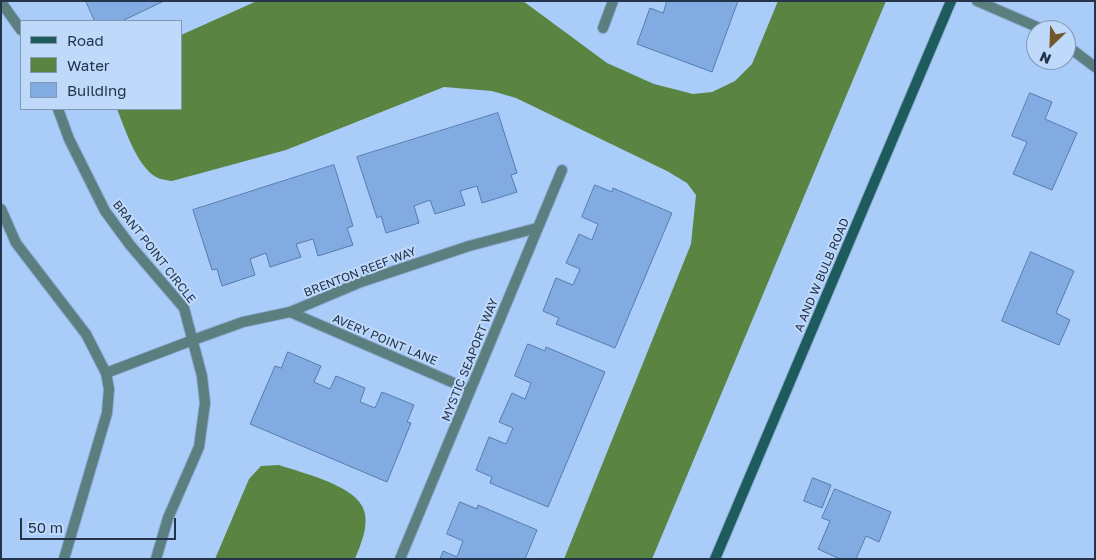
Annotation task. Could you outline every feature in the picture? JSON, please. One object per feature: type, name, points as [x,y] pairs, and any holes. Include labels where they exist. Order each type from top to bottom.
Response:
[{"type":"street","points":[[604,28],[612,1]]},
{"type":"street","name":"A AND W BULB ROAD","points":[[715,559],[951,1]]},
{"type":"street","points":[[977,1],[1026,22]]},
{"type":"street","points":[[1,2],[20,29]]},
{"type":"street","points":[[1076,53],[1095,67]]},
{"type":"street","name":"BRANT POINT CIRCLE","points":[[58,110],[69,139],[105,211],[130,245],[184,308],[202,376],[205,402],[199,447],[168,518],[156,559]]},
{"type":"street","name":"MYSTIC SEAPORT WAY","points":[[400,559],[562,170]]},
{"type":"street","points":[[1,209],[16,243],[86,334],[106,373],[109,389],[108,413],[64,559]]},
{"type":"street","name":"BRENTON REEF WAY","points":[[106,373],[243,322],[290,312],[370,279],[469,246],[537,228]]},
{"type":"street","name":"AVERY POINT LANE","points":[[290,312],[470,390]]},
{"type":"water","points":[[257,1],[523,1],[607,63],[654,84],[693,94],[712,92],[735,81],[752,64],[778,1],[886,1],[652,559],[564,559],[691,244],[696,195],[687,183],[667,171],[516,98],[492,91],[444,87],[286,150],[172,181],[162,179],[149,172],[137,156],[117,110],[182,110],[182,35]]},
{"type":"water","points":[[279,465],[325,480],[356,498],[365,512],[366,519],[364,533],[355,559],[215,559],[249,479],[261,466]]},
{"type":"building","points":[[86,1],[164,1],[124,20],[95,20]]},
{"type":"building","points":[[667,1],[738,1],[712,72],[637,44],[650,8],[663,13]]},
{"type":"building","points":[[1030,93],[1052,102],[1045,119],[1077,133],[1052,190],[1013,174],[1027,142],[1012,136]]},
{"type":"building","points":[[498,113],[517,173],[511,175],[517,192],[482,203],[477,186],[460,191],[465,205],[435,214],[430,200],[414,206],[419,223],[386,233],[381,216],[377,218],[357,157]]},
{"type":"building","points":[[334,165],[353,226],[347,228],[353,245],[318,256],[313,239],[296,244],[301,257],[270,267],[266,253],[250,259],[255,275],[222,286],[217,269],[212,270],[193,210]]},
{"type":"building","points":[[595,185],[612,192],[613,188],[672,213],[615,348],[556,324],[559,318],[543,311],[556,278],[573,285],[580,269],[566,263],[579,234],[592,240],[598,224],[582,217]]},
{"type":"building","points":[[1031,252],[1074,271],[1056,313],[1070,320],[1059,345],[1002,321]]},
{"type":"building","points":[[528,344],[545,351],[546,347],[605,372],[548,507],[490,483],[492,477],[476,470],[489,437],[506,444],[513,428],[499,422],[512,393],[525,399],[531,383],[515,376]]},
{"type":"building","points":[[288,352],[321,366],[314,382],[330,389],[336,376],[365,388],[360,402],[375,408],[382,392],[414,405],[407,422],[411,423],[387,482],[250,424],[275,366],[281,368]]},
{"type":"building","points":[[813,478],[831,485],[822,508],[804,501]]},
{"type":"building","points":[[835,489],[891,512],[879,542],[866,536],[856,559],[840,559],[818,549],[830,521],[822,518]]},
{"type":"building","points":[[460,502],[477,509],[478,505],[537,530],[525,559],[440,559],[443,551],[457,557],[463,541],[447,534]]}]
